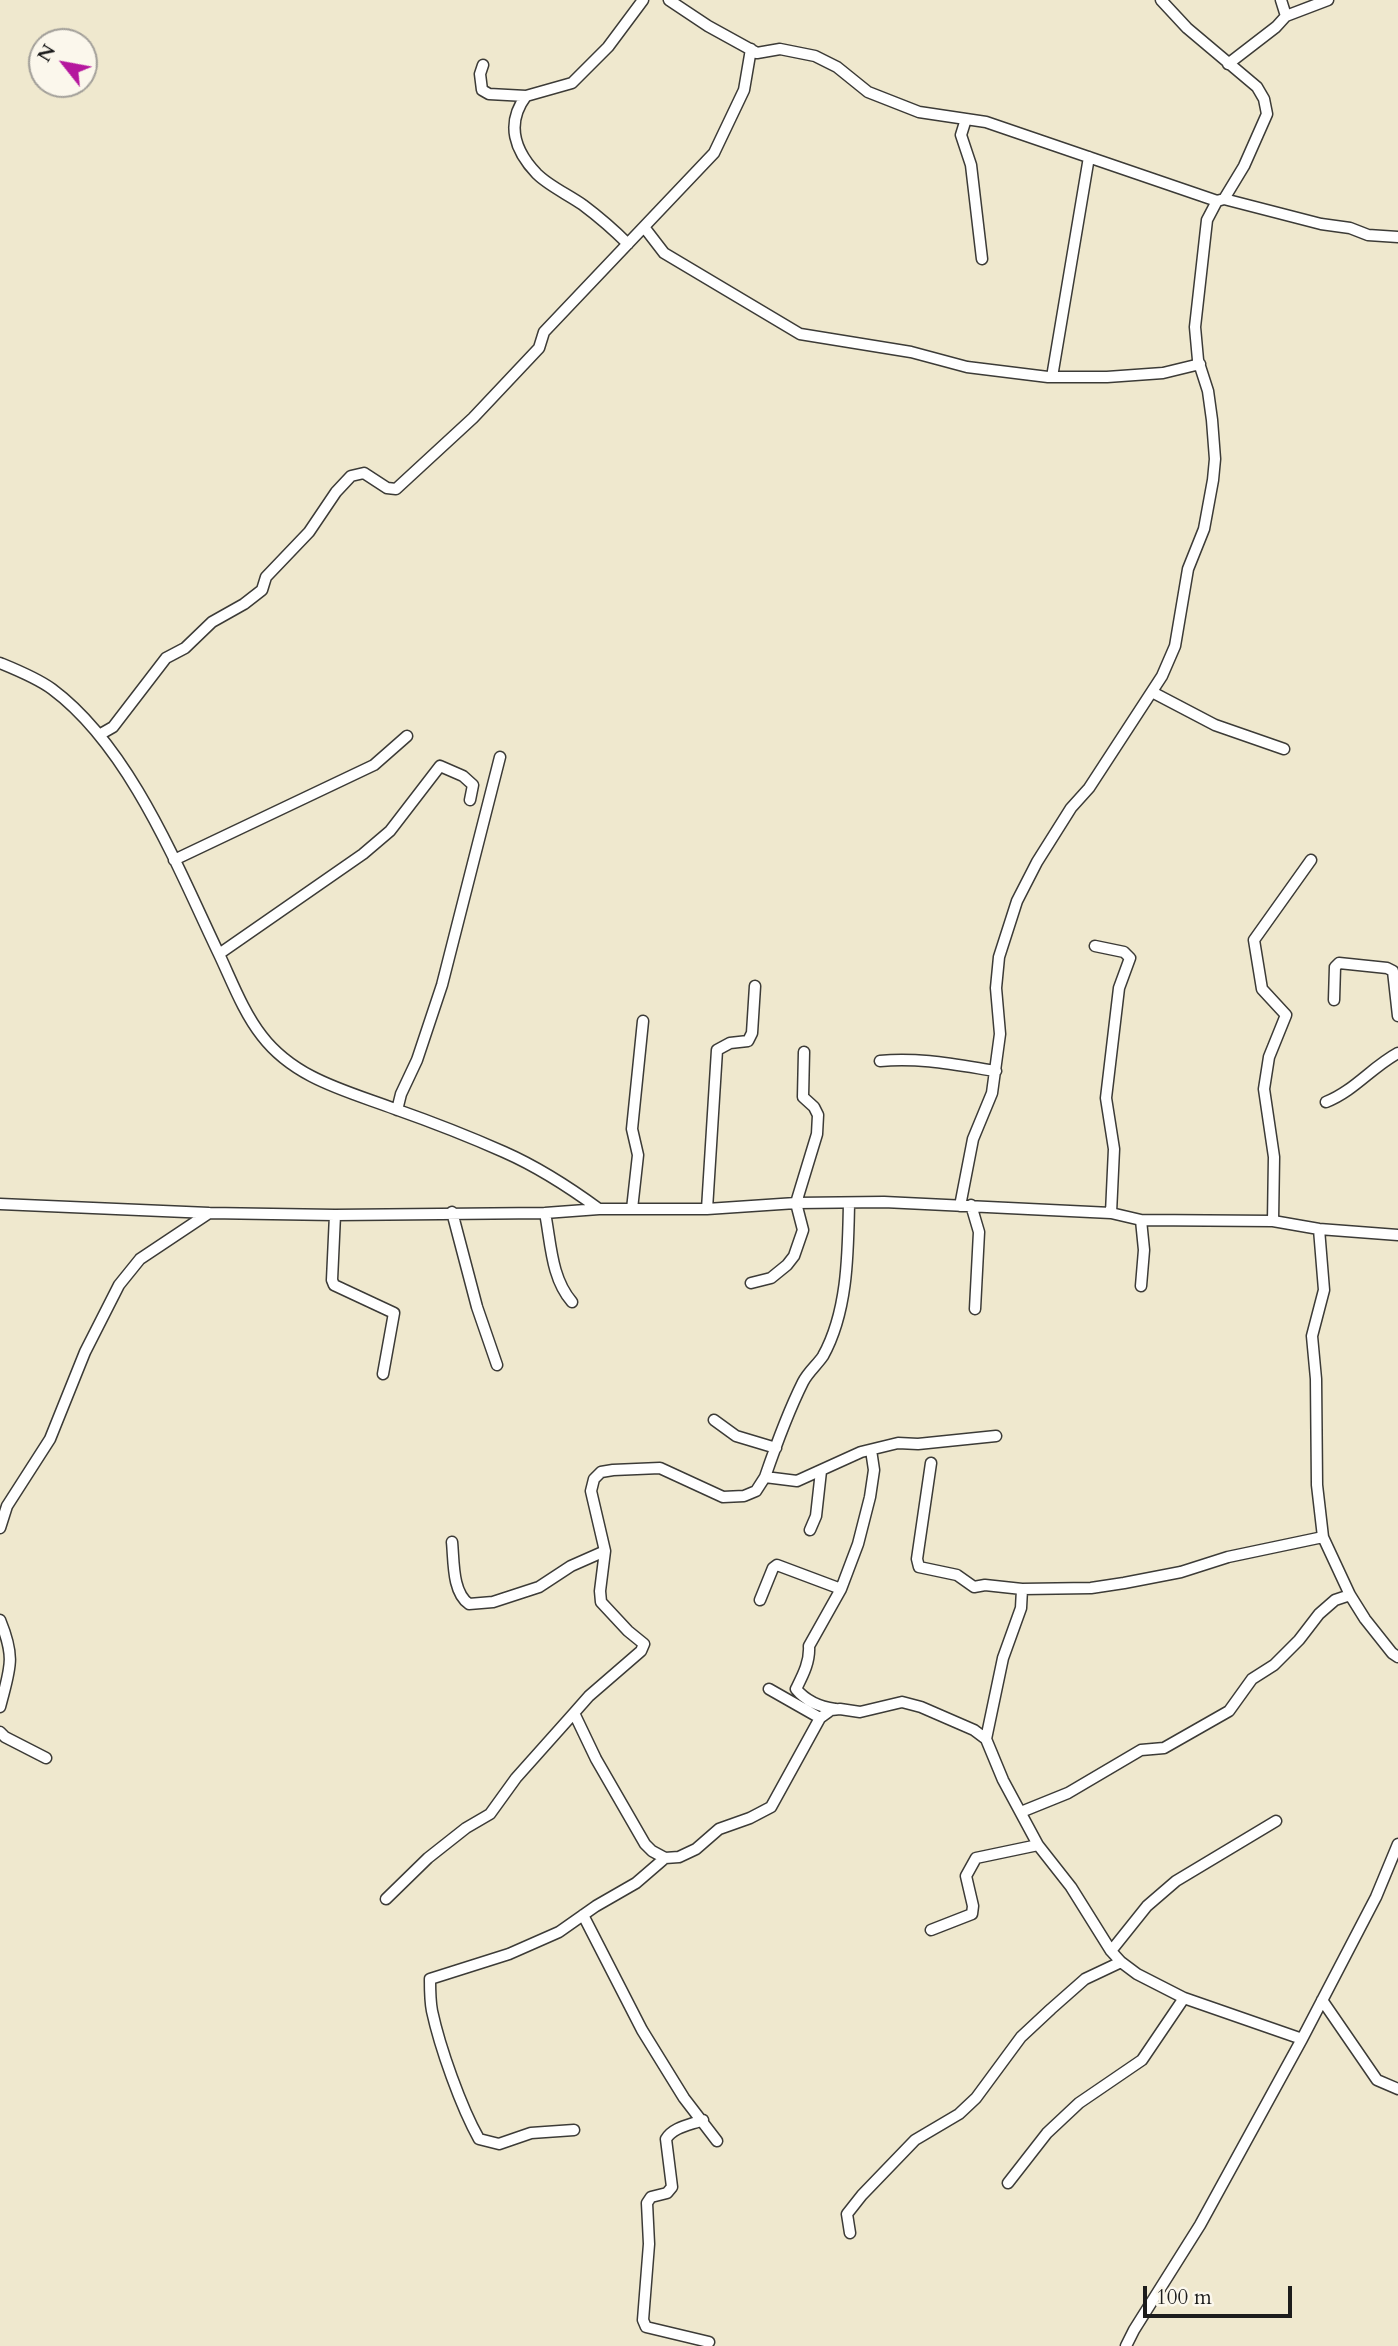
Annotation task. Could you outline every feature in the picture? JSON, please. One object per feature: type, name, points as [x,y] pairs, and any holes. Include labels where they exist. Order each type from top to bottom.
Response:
[{"type":"street","points":[[484,65],[480,74],[482,90],[489,94],[526,96],[572,83],[608,47],[643,0]]},
{"type":"street","points":[[669,0],[708,26],[757,53],[780,49],[816,56],[837,67],[868,92],[919,112],[986,122],[1221,200],[1321,224],[1350,228],[1368,235],[1398,237]]},
{"type":"street","points":[[975,1309],[979,1232],[965,1206],[973,1139],[992,1093],[996,1071],[1000,1034],[996,988],[999,957],[1017,901],[1037,862],[1152,692],[1175,646],[1188,569],[1204,529],[1215,459],[1208,391],[1200,364],[1195,327],[1207,219],[1244,166],[1267,114],[1264,99],[1257,87],[1187,28],[1161,0]]},
{"type":"street","points":[[1281,0],[1286,16]]},
{"type":"street","points":[[1228,64],[1286,16],[1328,0]]},
{"type":"street","points":[[99,735],[113,727],[166,659],[185,648],[212,622],[262,590],[266,577],[309,532],[336,492],[351,476],[364,473],[387,488],[396,489],[473,418],[539,348],[544,332],[715,153],[744,90],[751,49]]},
{"type":"street","points":[[526,96],[516,108],[514,131],[517,149],[538,176],[606,222],[628,244]]},
{"type":"street","points":[[966,119],[961,135],[971,166],[982,259]]},
{"type":"street","points":[[1052,377],[1089,157]]},
{"type":"street","points":[[644,227],[664,253],[800,334],[911,352],[1002,373],[1052,377],[1163,373],[1200,364]]},
{"type":"street","points":[[0,663],[50,687],[99,735],[163,837],[262,1037],[291,1064],[321,1082],[506,1152],[561,1182],[599,1209]]},
{"type":"street","points":[[1152,692],[1215,725],[1284,749]]},
{"type":"street","points":[[174,860],[374,765],[407,736]]},
{"type":"street","points":[[397,1110],[442,985],[500,757]]},
{"type":"street","points":[[219,954],[363,854],[390,831],[440,766],[463,776],[473,785],[470,800]]},
{"type":"street","points":[[1273,1221],[1274,1157],[1264,1089],[1269,1057],[1286,1015],[1262,989],[1254,940],[1311,860]]},
{"type":"street","points":[[1096,946],[1125,952],[1130,957],[1119,988],[1106,1098],[1114,1149],[1111,1213]]},
{"type":"street","points":[[1334,1000],[1335,967],[1339,963],[1369,964],[1396,970],[1398,1016]]},
{"type":"street","points":[[707,1209],[717,1050],[730,1042],[748,1041],[752,1032],[755,986]]},
{"type":"street","points":[[632,1209],[638,1155],[632,1129],[643,1021]]},
{"type":"street","points":[[751,1283],[771,1278],[794,1256],[803,1230],[796,1203],[817,1134],[818,1115],[803,1097],[804,1052]]},
{"type":"street","points":[[1326,1102],[1340,1096],[1398,1053]]},
{"type":"street","points":[[880,1061],[898,1059],[944,1062],[996,1071]]},
{"type":"street","points":[[0,1203],[209,1213],[335,1215],[545,1213],[599,1209],[707,1209],[796,1203],[884,1202],[1111,1213],[1141,1220],[1273,1221],[1398,1236]]},
{"type":"street","points":[[386,1899],[438,1850],[466,1828],[491,1814],[516,1778],[589,1696],[641,1651],[644,1644],[601,1602],[605,1551],[591,1491],[594,1479],[601,1472],[660,1468],[723,1497],[744,1496],[756,1491],[765,1477],[804,1379],[822,1356],[833,1328],[843,1294],[849,1203]]},
{"type":"street","points":[[452,1212],[477,1307],[497,1365]]},
{"type":"street","points":[[0,1528],[7,1506],[50,1439],[85,1352],[119,1285],[140,1259],[209,1213]]},
{"type":"street","points":[[545,1213],[554,1269],[564,1293],[572,1302]]},
{"type":"street","points":[[335,1215],[334,1285],[394,1313],[383,1374]]},
{"type":"street","points":[[1141,1220],[1144,1250],[1141,1286]]},
{"type":"street","points":[[1319,1228],[1324,1290],[1312,1336],[1322,1537],[1350,1595],[1365,1619],[1398,1657]]},
{"type":"street","points":[[714,1420],[736,1436],[776,1448]]},
{"type":"street","points":[[765,1477],[797,1481],[871,1450],[898,1443],[918,1444],[996,1436]]},
{"type":"street","points":[[871,1450],[874,1470],[858,1544],[841,1589],[809,1646],[806,1669],[796,1689],[821,1707],[860,1713],[902,1702],[921,1707],[974,1730],[986,1739],[1003,1780],[1038,1845],[1071,1887],[1111,1951],[1121,1962],[1137,1974],[1184,1998],[1302,2039]]},
{"type":"street","points":[[931,1463],[917,1559],[919,1567],[957,1575],[974,1587],[1091,1588],[1134,1582],[1181,1572],[1228,1557],[1322,1537]]},
{"type":"street","points":[[810,1530],[816,1516],[821,1471]]},
{"type":"street","points":[[452,1542],[456,1582],[461,1597],[469,1604],[494,1602],[539,1587],[571,1566],[605,1551]]},
{"type":"street","points":[[760,1600],[773,1567],[777,1565],[841,1589]]},
{"type":"street","points":[[986,1739],[1003,1658],[1021,1608],[1022,1589]]},
{"type":"street","points":[[1021,1812],[1068,1793],[1141,1750],[1164,1748],[1229,1711],[1252,1679],[1274,1665],[1299,1640],[1319,1614],[1335,1600],[1350,1595]]},
{"type":"street","points":[[0,1620],[10,1647],[10,1665],[0,1707]]},
{"type":"street","points":[[769,1689],[820,1718]]},
{"type":"street","points":[[574,1713],[596,1759],[645,1844],[665,1858],[680,1857],[696,1849],[719,1829],[771,1807],[820,1718],[831,1710],[840,1709]]},
{"type":"street","points":[[0,1732],[46,1758]]},
{"type":"street","points":[[1111,1951],[1147,1906],[1176,1881],[1276,1821]]},
{"type":"street","points":[[1126,2346],[1200,2225],[1302,2039],[1376,1897],[1398,1844]]},
{"type":"street","points":[[931,1930],[972,1914],[973,1906],[966,1876],[975,1858],[1038,1845]]},
{"type":"street","points":[[574,2130],[531,2133],[499,2144],[479,2139],[451,2071],[432,2010],[430,1979],[509,1954],[559,1932],[636,1884],[665,1858]]},
{"type":"street","points":[[583,1915],[642,2030],[684,2098],[717,2141]]},
{"type":"street","points":[[850,2233],[848,2214],[862,2195],[915,2140],[959,2114],[976,2098],[1021,2038],[1085,1979],[1121,1962]]},
{"type":"street","points":[[1008,2183],[1047,2133],[1079,2103],[1143,2060],[1184,1998]]},
{"type":"street","points":[[1322,2000],[1377,2080],[1398,2089]]},
{"type":"street","points":[[703,2120],[669,2133],[666,2139],[672,2188],[667,2193],[651,2197],[647,2203],[649,2244],[643,2320],[646,2327],[709,2342]]}]
